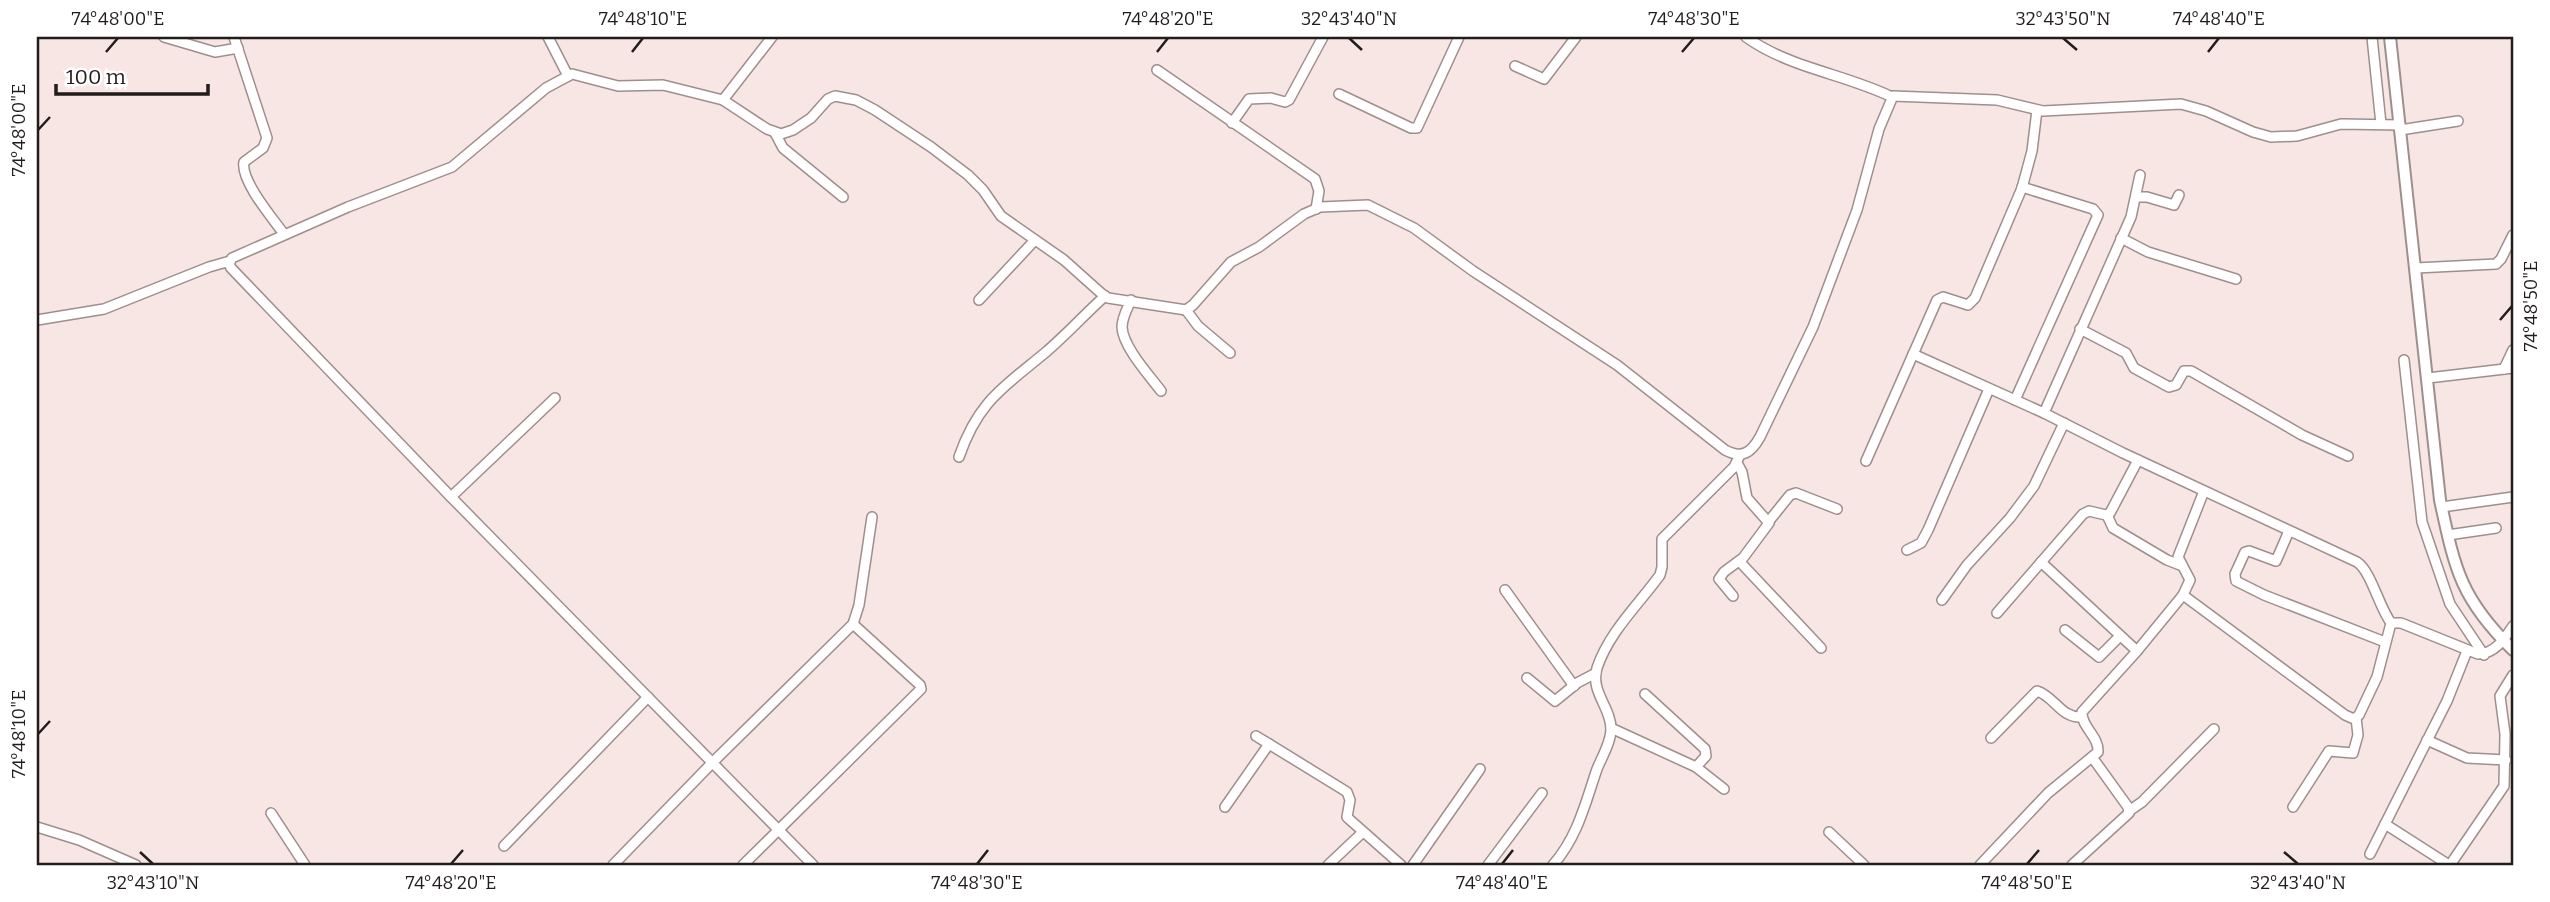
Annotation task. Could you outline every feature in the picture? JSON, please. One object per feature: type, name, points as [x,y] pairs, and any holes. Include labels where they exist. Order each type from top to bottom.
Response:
[{"type":"street","points":[[164,37],[215,52],[238,48]]},
{"type":"street","points":[[234,37],[267,138],[263,148],[244,162],[244,172],[258,198],[284,234]]},
{"type":"street","points":[[548,37],[568,76]]},
{"type":"street","points":[[723,100],[772,37]]},
{"type":"street","points":[[1232,123],[1249,99],[1271,98],[1284,102],[1289,100],[1323,37]]},
{"type":"street","points":[[1339,94],[1411,128],[1418,128],[1459,37]]},
{"type":"street","points":[[1746,37],[1815,69],[1892,97],[1896,95],[1997,100],[2037,110],[2136,108],[2181,104],[2271,137],[2297,136],[2342,124],[2400,127],[2458,121]]},
{"type":"street","points":[[2372,37],[2381,124]]},
{"type":"street","points":[[2390,37],[2442,507],[2456,569],[2466,593],[2499,645],[2513,650]]},
{"type":"street","points":[[1515,66],[1544,79],[1573,38]]},
{"type":"street","points":[[1157,70],[1315,179],[1319,191],[1316,209]]},
{"type":"street","points":[[37,320],[104,309],[230,261],[284,234],[452,167],[530,102],[568,76],[580,75],[618,86],[663,85],[723,100],[775,133],[783,148],[843,197]]},
{"type":"street","points":[[775,133],[787,132],[800,126],[828,99],[835,96],[856,100],[920,140],[968,175],[983,190],[1001,216],[1064,260],[1105,296],[1186,310],[1198,326],[1230,353]]},
{"type":"street","points":[[1553,865],[1574,836],[1583,816],[1611,728],[1598,696],[1596,673],[1610,641],[1660,575],[1662,539],[1739,459],[1753,449],[1760,437],[1813,327],[1857,210],[1879,129],[1892,97]]},
{"type":"street","points":[[1866,461],[1937,300],[1943,297],[1968,305],[1973,302],[2022,187],[2032,152],[2037,110]]},
{"type":"street","points":[[2044,413],[2131,216],[2140,176]]},
{"type":"street","points":[[2015,400],[2098,215],[2093,209],[2022,187]]},
{"type":"street","points":[[2136,197],[2147,197],[2174,205],[2179,195]]},
{"type":"street","points":[[1186,310],[1231,262],[1259,247],[1304,214],[1316,209],[1368,205],[1399,219],[1617,365],[1739,459],[1747,498],[1769,521]]},
{"type":"street","points":[[2416,268],[2496,264],[2513,235]]},
{"type":"street","points":[[2121,238],[2148,252],[2236,279]]},
{"type":"street","points":[[979,300],[1035,240]]},
{"type":"street","points":[[230,261],[231,268],[451,497],[813,865]]},
{"type":"street","points":[[959,457],[972,423],[991,399],[1105,296]]},
{"type":"street","points":[[1131,300],[1123,319],[1123,333],[1161,391]]},
{"type":"street","points":[[2081,329],[2126,353],[2134,368],[2169,387],[2176,385],[2185,371],[2191,371],[2302,435],[2348,456]]},
{"type":"street","points":[[2428,378],[2509,369],[2513,349]]},
{"type":"street","points":[[1913,354],[2044,413],[2364,567],[2381,608],[2391,623]]},
{"type":"street","points":[[2404,360],[2421,522],[2450,604],[2484,654]]},
{"type":"street","points":[[1907,550],[1916,547],[1924,538],[1989,389]]},
{"type":"street","points":[[451,497],[555,398]]},
{"type":"street","points":[[1942,600],[1967,565],[2010,518],[2034,486],[2064,423]]},
{"type":"street","points":[[2107,515],[2138,460]]},
{"type":"street","points":[[2081,717],[2085,707],[2137,651],[2183,595],[2190,580],[2180,565],[2179,551],[2204,491]]},
{"type":"street","points":[[1733,596],[1719,579],[1740,560],[1790,495],[1796,493],[1837,509]]},
{"type":"street","points":[[2442,507],[2513,497]]},
{"type":"street","points":[[1997,613],[2086,512],[2107,515]]},
{"type":"street","points":[[2107,515],[2113,528],[2180,565]]},
{"type":"street","points":[[613,865],[712,762],[853,624],[859,605],[872,517]]},
{"type":"street","points":[[2448,535],[2496,528]]},
{"type":"street","points":[[2289,531],[2276,561],[2245,552],[2235,574],[2236,581],[2264,595],[2385,642]]},
{"type":"street","points":[[1740,560],[1821,648]]},
{"type":"street","points":[[2041,562],[2137,651]]},
{"type":"street","points":[[1506,590],[1574,686]]},
{"type":"street","points":[[2183,595],[2345,715],[2356,718]]},
{"type":"street","points":[[2292,807],[2329,751],[2353,753],[2358,735],[2356,718],[2377,677],[2391,623]]},
{"type":"street","points":[[2391,623],[2402,623],[2468,651],[2484,654],[2499,645],[2513,626]]},
{"type":"street","points":[[743,865],[921,689],[920,685],[853,624]]},
{"type":"street","points":[[2065,630],[2099,657],[2120,636]]},
{"type":"street","points":[[2370,854],[2468,651]]},
{"type":"street","points":[[1527,678],[1552,701],[1596,673]]},
{"type":"street","points":[[2385,824],[2449,865],[2502,790],[2506,760],[2500,696],[2513,675]]},
{"type":"street","points":[[1991,738],[2037,691],[2068,716],[2081,717]]},
{"type":"street","points":[[1645,694],[1705,749],[1706,756],[1696,767]]},
{"type":"street","points":[[504,846],[648,697]]},
{"type":"street","points":[[1980,865],[2048,793],[2092,757],[2099,748],[2081,717]]},
{"type":"street","points":[[1611,728],[1696,767],[1724,789]]},
{"type":"street","points":[[2071,865],[2142,802],[2214,729]]},
{"type":"street","points":[[1256,736],[1347,792],[1350,800],[1347,817],[1395,863]]},
{"type":"street","points":[[2427,740],[2467,758],[2506,760]]},
{"type":"street","points":[[1225,807],[1269,744]]},
{"type":"street","points":[[2092,757],[2129,811]]},
{"type":"street","points":[[1413,865],[1480,769]]},
{"type":"street","points":[[1488,865],[1542,793]]},
{"type":"street","points":[[271,813],[304,865]]},
{"type":"street","points":[[37,827],[79,840],[136,865]]},
{"type":"street","points":[[1328,865],[1363,832]]},
{"type":"street","points":[[1829,832],[1864,865]]}]
